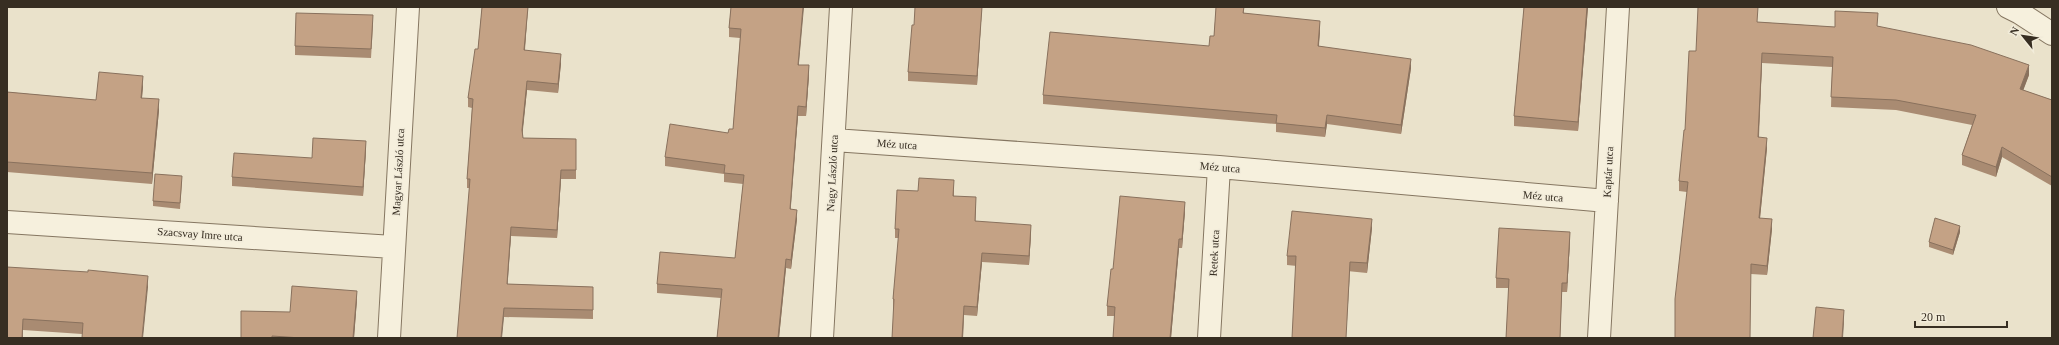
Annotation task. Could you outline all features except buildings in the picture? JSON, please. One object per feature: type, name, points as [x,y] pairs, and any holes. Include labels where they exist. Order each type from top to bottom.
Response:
[{"type":"street","name":"Magyar László utca","points":[[389,338],[408,7]]},
{"type":"street","name":"Nagy László utca","points":[[822,338],[841,7]]},
{"type":"street","name":"Kaptár utca","points":[[1599,338],[1618,7]]},
{"type":"street","points":[[2008,7],[2052,34]]},
{"type":"street","name":"Méz utca","points":[[834,140],[1219,167],[1607,201]]},
{"type":"street","name":"Retek utca","points":[[1209,338],[1219,167]]},
{"type":"street","name":"Szacsvay Imre utca","points":[[7,222],[394,247]]}]
